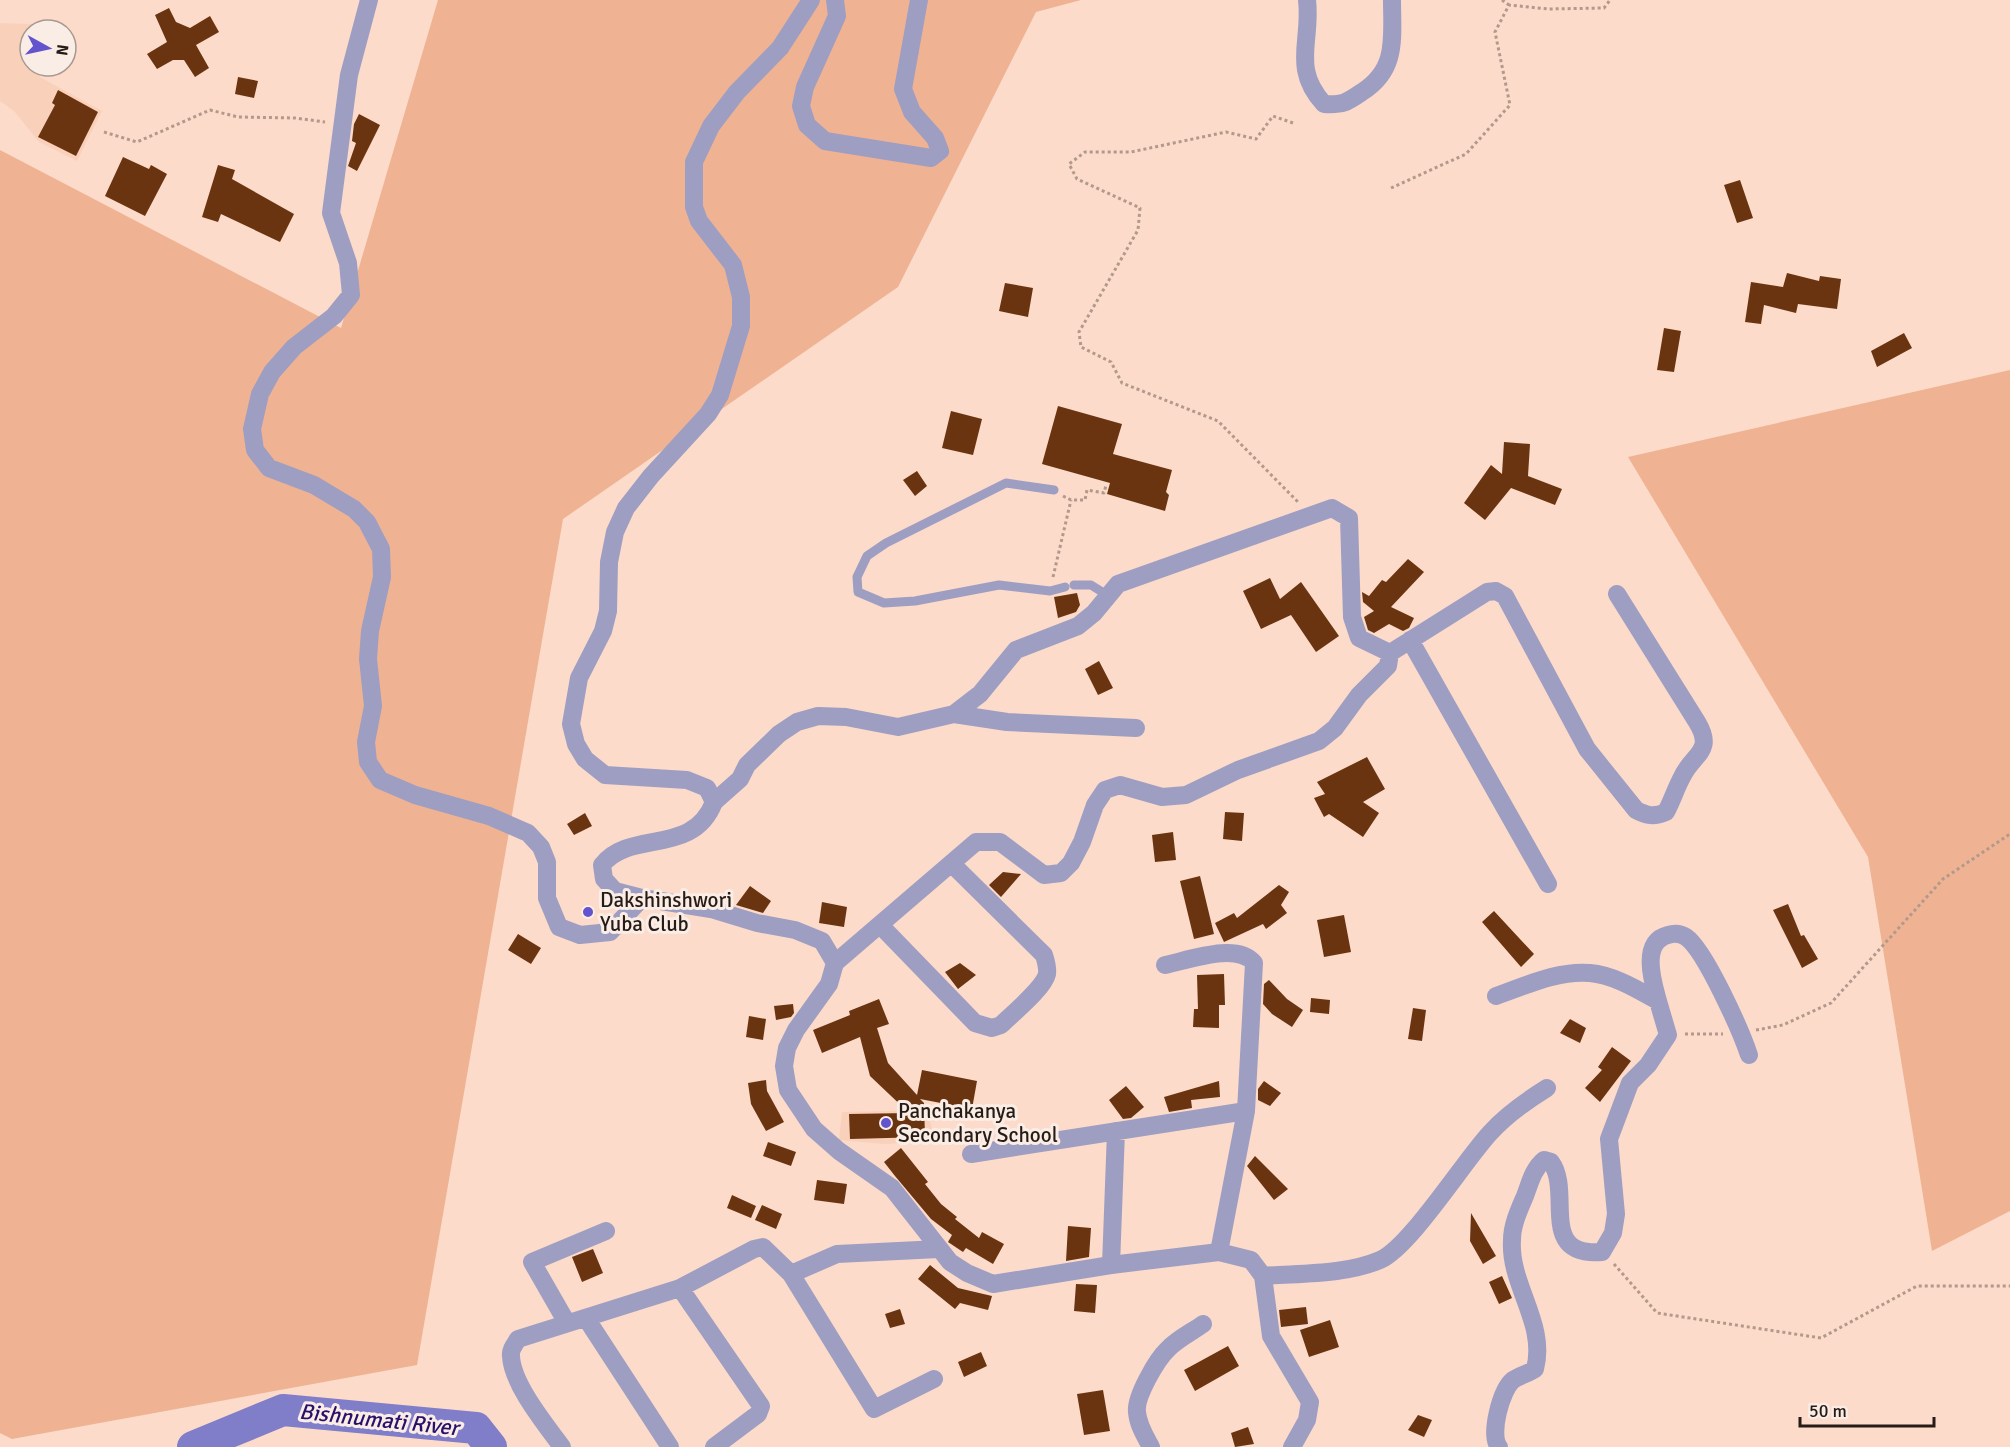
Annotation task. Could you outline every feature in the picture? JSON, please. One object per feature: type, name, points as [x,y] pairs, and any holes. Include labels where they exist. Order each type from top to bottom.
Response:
[{"type":"street","points":[[369,0],[349,75],[331,213],[348,262],[351,295],[334,316],[294,347],[272,372],[260,394],[252,429],[255,450],[269,468],[314,485],[354,509],[367,522],[381,549],[382,577],[370,631],[368,659],[373,706],[366,742],[368,762],[380,780],[415,795],[489,816],[528,833],[541,847],[547,862],[547,898],[559,927],[580,935],[610,932],[642,898]]},
{"type":"street","points":[[714,802],[707,788],[687,780],[605,775],[585,759],[576,744],[571,724],[579,678],[603,631],[608,611],[609,562],[615,532],[626,508],[644,484],[708,414],[720,395],[741,326],[741,297],[733,265],[699,221],[694,207],[694,162],[711,126],[737,92],[780,48],[811,0]]},
{"type":"street","points":[[835,0],[837,16],[805,87],[801,106],[807,124],[825,141],[931,158],[940,151],[935,138],[912,112],[903,88],[919,0]]},
{"type":"street","points":[[1308,0],[1309,14],[1304,57],[1311,90],[1324,104],[1343,105],[1375,84],[1387,69],[1392,44],[1392,0]]},
{"type":"street","points":[[954,714],[980,694],[1017,650],[1078,626],[1094,613],[1118,584],[1332,508],[1349,518],[1352,617],[1359,638],[1390,653]]},
{"type":"street","points":[[1292,1447],[1307,1420],[1310,1402],[1270,1336],[1263,1276],[1251,1260],[1219,1252],[1111,1264],[993,1284],[967,1273],[950,1262],[892,1188],[839,1151],[814,1129],[788,1090],[784,1066],[787,1048],[796,1030],[829,984],[835,963],[881,926],[976,842],[1000,842],[1044,875],[1061,873],[1071,862],[1082,842],[1095,805],[1105,790],[1120,785],[1162,797],[1186,795],[1239,770],[1319,741],[1335,728],[1359,695],[1388,666],[1390,653],[1487,592],[1496,591],[1505,596],[1587,749],[1636,810],[1645,815],[1656,816],[1666,812],[1682,775],[1703,750],[1705,742],[1697,722],[1617,594]]},
{"type":"street","points":[[1410,640],[1548,884]]},
{"type":"street","points":[[835,963],[822,941],[795,930],[757,923],[711,909],[642,898],[615,891],[604,879],[602,866],[608,857],[629,848],[673,840],[698,826],[709,816],[714,802],[740,778],[747,765],[771,741],[797,722],[818,717],[846,717],[898,727],[954,714],[1007,723],[1136,728]]},
{"type":"street","points":[[881,926],[975,1023],[992,1028],[1001,1025],[1047,977],[1044,955],[952,864]]},
{"type":"street","points":[[1499,1447],[1493,1432],[1506,1392],[1513,1380],[1535,1369],[1538,1359],[1534,1323],[1513,1264],[1512,1240],[1516,1219],[1533,1176],[1544,1160],[1551,1162],[1557,1170],[1560,1229],[1570,1244],[1587,1253],[1602,1252],[1613,1233],[1616,1214],[1609,1139],[1630,1083],[1648,1065],[1668,1035],[1650,973],[1652,951],[1663,936],[1676,933],[1686,937],[1705,962],[1742,1033],[1749,1055]]},
{"type":"street","points":[[1165,965],[1233,951],[1249,956],[1254,963],[1246,1111],[1219,1252]]},
{"type":"street","points":[[1496,996],[1551,977],[1590,973],[1630,985],[1658,1001]]},
{"type":"street","points":[[1263,1276],[1362,1267],[1383,1259],[1410,1234],[1490,1133],[1513,1110],[1547,1088]]},
{"type":"street","points":[[971,1154],[1246,1111]]},
{"type":"street","points":[[1111,1264],[1116,1131]]},
{"type":"street","points":[[567,1323],[532,1263],[606,1231]]},
{"type":"street","points":[[562,1447],[530,1405],[510,1356],[518,1339],[680,1288],[754,1249],[764,1247],[791,1274],[874,1409],[934,1379]]},
{"type":"street","points":[[791,1274],[837,1254],[939,1249]]},
{"type":"street","points":[[680,1288],[761,1407],[758,1414],[714,1447]]},
{"type":"street","points":[[585,1318],[670,1447]]},
{"type":"street","points":[[1151,1447],[1138,1422],[1136,1409],[1142,1391],[1167,1349],[1203,1324]]},
{"type":"lane","points":[[1054,490],[1006,483],[886,543],[867,556],[857,577],[858,592],[884,603],[915,601],[999,585],[1050,591],[1069,586],[1091,585],[1107,595]]},
{"type":"path","points":[[1502,0],[1509,5],[1548,9],[1604,8],[1610,0]]},
{"type":"path","points":[[1391,188],[1466,154],[1510,105],[1495,32],[1509,5]]},
{"type":"path","points":[[104,132],[137,142],[210,110],[238,117],[295,118],[342,124]]},
{"type":"path","points":[[1293,123],[1273,116],[1256,139],[1226,132],[1131,152],[1085,152],[1069,164],[1077,180],[1140,208],[1138,230],[1079,332],[1081,347],[1111,362],[1122,383],[1218,420],[1311,515]]},
{"type":"path","points":[[1050,591],[1071,500],[1085,500],[1088,490],[1104,493],[1106,485]]},
{"type":"path","points":[[1668,1035],[1742,1033],[1783,1025],[1831,1003],[1943,879],[2010,834]]},
{"type":"path","points":[[1602,1252],[1657,1312],[1821,1338],[1917,1286],[2010,1286]]},
{"type":"shaded area","points":[[438,0],[1081,0],[1036,12],[898,287],[563,519],[417,1365],[12,1439],[0,1433],[0,150],[341,328]]},
{"type":"shaded area","points":[[0,23],[18,24],[18,78],[42,78],[102,111],[77,161],[39,142],[14,111],[0,101]]},
{"type":"shaded area","points":[[2010,370],[2010,1211],[1932,1251],[1868,857],[1628,457]]},
{"type":"shaded area","name":"Panchakanya Secondary School","points":[[928,1110],[933,1135],[913,1143],[883,1144],[839,1140],[842,1112]]},
{"type":"building","points":[[169,8],[176,22],[190,28],[210,16],[219,32],[196,45],[209,68],[195,77],[184,60],[173,60],[157,69],[147,54],[167,42],[155,15]]},
{"type":"building","points":[[238,77],[258,81],[254,98],[235,94]]},
{"type":"building","points":[[58,90],[98,112],[76,156],[38,137],[55,105],[52,103]]},
{"type":"building","points":[[359,114],[380,125],[357,171],[348,166],[356,143],[352,141],[354,124]]},
{"type":"building","points":[[123,157],[149,169],[151,165],[167,174],[145,216],[105,196]]},
{"type":"building","points":[[218,165],[235,170],[232,179],[294,214],[280,242],[221,214],[218,222],[202,217]]},
{"type":"building","points":[[1740,180],[1753,218],[1737,223],[1724,185]]},
{"type":"building","points":[[1787,273],[1819,281],[1820,276],[1841,279],[1837,309],[1798,304],[1796,313],[1764,305],[1761,324],[1745,322],[1751,282],[1783,287]]},
{"type":"building","points":[[1005,283],[1033,288],[1028,317],[999,311]]},
{"type":"building","points":[[1664,328],[1681,331],[1674,372],[1657,370]]},
{"type":"building","points":[[1904,333],[1912,348],[1877,367],[1871,351]]},
{"type":"building","points":[[1058,406],[1122,424],[1113,454],[1172,470],[1166,492],[1169,495],[1165,511],[1107,494],[1110,483],[1042,464]]},
{"type":"building","points":[[951,411],[982,419],[973,455],[942,448]]},
{"type":"building","points":[[1504,442],[1530,444],[1528,476],[1562,489],[1555,505],[1511,488],[1485,520],[1464,503],[1491,465],[1502,474]]},
{"type":"building","points":[[917,471],[927,486],[915,496],[903,480]]},
{"type":"building","points":[[1408,559],[1424,572],[1391,607],[1414,618],[1409,628],[1403,631],[1389,624],[1374,633],[1368,630],[1364,617],[1374,611],[1363,602],[1362,592],[1369,596],[1382,580],[1386,582]]},
{"type":"building","points":[[1270,578],[1280,599],[1301,582],[1339,636],[1316,652],[1291,615],[1261,629],[1243,591]]},
{"type":"building","points":[[1077,593],[1080,605],[1076,612],[1058,618],[1054,597]]},
{"type":"building","points":[[1099,661],[1113,688],[1098,695],[1085,669]]},
{"type":"building","points":[[1367,757],[1385,789],[1363,802],[1379,813],[1363,837],[1329,814],[1324,817],[1314,798],[1325,794],[1317,782]]},
{"type":"building","points":[[1225,812],[1244,813],[1242,841],[1223,839]]},
{"type":"building","points":[[585,813],[592,826],[574,835],[567,824]]},
{"type":"building","points":[[1173,832],[1176,860],[1155,862],[1152,835]]},
{"type":"building","points":[[1003,872],[1021,874],[1001,897],[989,885]]},
{"type":"building","points":[[1200,876],[1214,934],[1194,939],[1180,881]]},
{"type":"building","points":[[1279,885],[1289,892],[1281,905],[1287,913],[1266,929],[1263,924],[1224,942],[1215,923],[1234,913],[1237,918]]},
{"type":"building","points":[[750,886],[771,901],[763,913],[736,905]]},
{"type":"building","points":[[822,902],[847,907],[844,927],[819,923]]},
{"type":"building","points":[[1788,904],[1801,936],[1804,935],[1818,959],[1802,968],[1773,910]]},
{"type":"building","points":[[1494,911],[1534,954],[1521,967],[1482,922]]},
{"type":"building","points":[[1344,915],[1351,952],[1324,957],[1317,920]]},
{"type":"building","points":[[518,934],[541,948],[531,964],[508,950]]},
{"type":"building","points":[[960,963],[976,975],[958,989],[945,972]]},
{"type":"building","points":[[1224,974],[1225,1005],[1219,1005],[1219,1028],[1193,1027],[1194,1009],[1198,1009],[1197,975]]},
{"type":"building","points":[[1269,980],[1287,999],[1303,1010],[1292,1027],[1272,1014],[1263,1004],[1264,984]]},
{"type":"building","points":[[1311,998],[1330,1000],[1329,1014],[1310,1012]]},
{"type":"building","points":[[879,999],[889,1024],[877,1028],[888,1063],[917,1095],[922,1070],[977,1081],[972,1109],[920,1099],[924,1103],[925,1137],[850,1139],[849,1114],[909,1113],[870,1076],[860,1037],[822,1053],[813,1030],[850,1015],[849,1011]]},
{"type":"building","points":[[793,1004],[794,1013],[791,1017],[776,1020],[774,1006]]},
{"type":"building","points":[[1413,1008],[1426,1010],[1422,1041],[1408,1039]]},
{"type":"building","points":[[749,1016],[766,1019],[763,1040],[746,1037]]},
{"type":"building","points":[[1570,1019],[1586,1028],[1580,1043],[1560,1033]]},
{"type":"building","points":[[1612,1047],[1631,1061],[1600,1102],[1585,1088],[1602,1070],[1598,1067]]},
{"type":"building","points":[[766,1080],[767,1091],[784,1122],[766,1131],[751,1104],[748,1083]]},
{"type":"building","points":[[1219,1081],[1220,1097],[1191,1100],[1192,1108],[1169,1112],[1164,1097]]},
{"type":"building","points":[[1264,1081],[1281,1093],[1270,1106],[1258,1100],[1258,1089]]},
{"type":"building","points":[[1126,1086],[1144,1107],[1131,1118],[1123,1119],[1109,1100]]},
{"type":"building","points":[[768,1142],[796,1152],[791,1166],[763,1156]]},
{"type":"building","points":[[901,1148],[928,1182],[925,1184],[941,1204],[957,1217],[955,1219],[979,1238],[982,1232],[1004,1244],[993,1264],[966,1248],[963,1252],[948,1242],[952,1235],[931,1219],[895,1176],[884,1162]]},
{"type":"building","points":[[1255,1156],[1288,1189],[1274,1200],[1247,1166]]},
{"type":"building","points":[[817,1180],[847,1184],[844,1204],[814,1200]]},
{"type":"building","points":[[732,1195],[756,1206],[751,1218],[727,1208]]},
{"type":"building","points":[[762,1205],[782,1214],[776,1229],[755,1220]]},
{"type":"building","points":[[1471,1213],[1496,1256],[1483,1264],[1470,1241]]},
{"type":"building","points":[[1068,1226],[1091,1228],[1089,1257],[1066,1261]]},
{"type":"building","points":[[593,1249],[603,1273],[582,1282],[572,1257]]},
{"type":"building","points":[[930,1265],[958,1288],[992,1296],[988,1310],[960,1303],[955,1309],[918,1279]]},
{"type":"building","points":[[1502,1276],[1512,1298],[1499,1304],[1489,1282]]},
{"type":"building","points":[[1076,1284],[1097,1285],[1095,1313],[1074,1311]]},
{"type":"building","points":[[1306,1307],[1308,1324],[1281,1327],[1279,1310]]},
{"type":"building","points":[[900,1309],[905,1324],[890,1328],[885,1314]]},
{"type":"building","points":[[1330,1320],[1339,1347],[1309,1357],[1300,1330]]},
{"type":"building","points":[[1228,1346],[1239,1366],[1195,1391],[1184,1370]]},
{"type":"building","points":[[981,1352],[987,1366],[964,1377],[958,1362]]},
{"type":"building","points":[[1103,1390],[1110,1431],[1084,1435],[1077,1394]]},
{"type":"building","points":[[1418,1415],[1432,1420],[1424,1437],[1408,1430]]},
{"type":"building","points":[[1248,1427],[1254,1444],[1235,1447],[1231,1433]]},
{"type":"waterway","name":"Bishnumati River","points":[[193,1447],[283,1410],[476,1428],[491,1447]]},
{"type":"place","name":"Dakshinshwori Yuba Club","points":[[588,912]]},
{"type":"place","name":"Panchakanya Secondary School","points":[[886,1123]]}]
